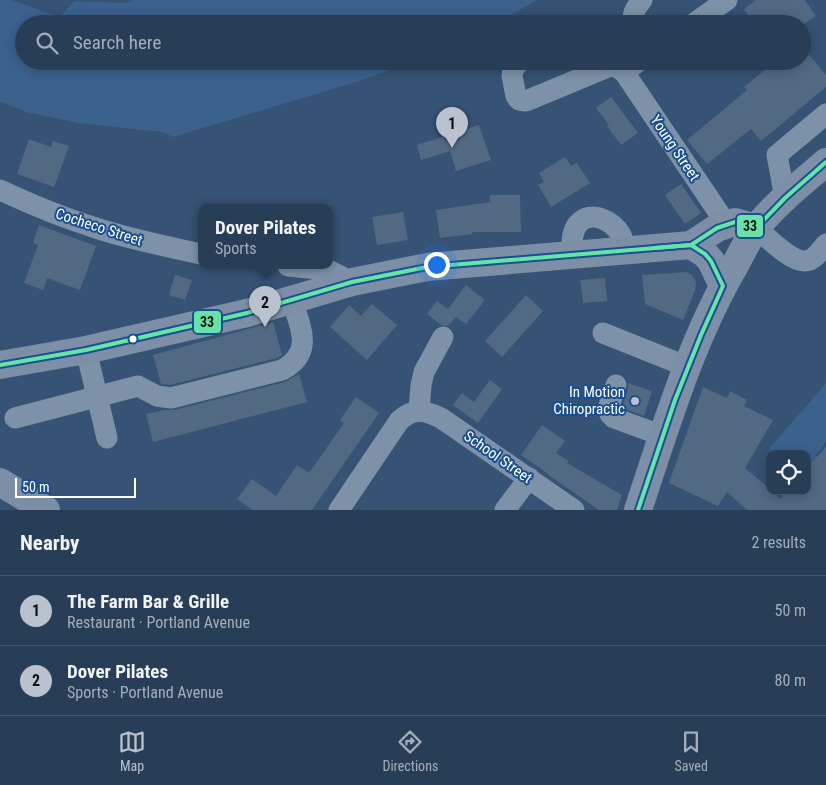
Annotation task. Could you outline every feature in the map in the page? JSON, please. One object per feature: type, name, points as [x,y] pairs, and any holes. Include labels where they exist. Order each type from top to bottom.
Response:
[{"type":"main road","points":[[638,510],[688,367],[723,286],[756,228],[785,198],[826,162]]},
{"type":"main road","points":[[0,365],[86,350],[248,314],[352,282],[427,267],[692,245],[717,228],[735,222],[756,228]]},
{"type":"main road","points":[[692,245],[711,261],[723,286]]},
{"type":"main road","points":[[0,482],[46,510]]},
{"type":"street","points":[[633,15],[634,9],[642,0]]},
{"type":"street","points":[[706,15],[728,0]]},
{"type":"street","points":[[513,70],[512,76],[516,96],[520,100],[526,101],[601,70]]},
{"type":"street","name":"Young Street","points":[[624,70],[727,225]]},
{"type":"street","points":[[785,198],[777,155],[826,114]]},
{"type":"street","name":"Cocheco Street","points":[[0,190],[45,210],[92,227],[142,241],[198,253]]},
{"type":"street","points":[[571,255],[573,233],[578,223],[588,217],[598,216],[612,224],[620,234],[626,250]]},
{"type":"street","points":[[756,228],[789,255],[806,262],[815,256],[826,244]]},
{"type":"street","points":[[318,269],[328,270],[352,282]]},
{"type":"street","points":[[15,418],[138,386],[157,396],[171,398],[282,370],[292,365],[298,358],[302,348],[303,335],[292,301]]},
{"type":"street","points":[[603,332],[688,367]]},
{"type":"street","points":[[339,510],[399,421],[409,413],[420,411],[421,385],[424,372],[443,337]]},
{"type":"street","points":[[86,350],[107,438]]},
{"type":"street","points":[[616,385],[608,409],[610,414],[614,418],[663,436]]},
{"type":"street","name":"School Street","points":[[420,411],[441,418],[574,510]]},
{"type":"street","points":[[506,510],[529,478]]},
{"type":"water","points":[[0,0],[12,0],[53,15],[15,15],[15,70],[391,70],[173,137],[163,132],[78,123],[26,112],[0,101]]},
{"type":"water","points":[[133,0],[537,0],[510,15],[61,15],[75,1],[124,3]]},
{"type":"water","points":[[826,383],[826,442],[815,455],[826,465],[811,488],[811,450],[770,450]]},
{"type":"water","points":[[780,495],[807,495],[797,510]]},
{"type":"building","points":[[756,0],[805,0],[816,16],[811,19],[811,15],[748,15],[744,9]]},
{"type":"building","points":[[811,57],[826,75],[826,87],[761,141],[751,129],[707,164],[687,140],[747,90],[744,87],[765,70],[811,70]]},
{"type":"building","points":[[611,97],[638,133],[621,145],[596,108]]},
{"type":"building","points":[[479,125],[491,160],[456,171],[450,151],[421,160],[417,145]]},
{"type":"building","points":[[29,139],[51,147],[53,141],[69,146],[54,187],[17,174]]},
{"type":"building","points":[[565,157],[571,166],[577,163],[590,183],[551,207],[538,185],[544,182],[539,173]]},
{"type":"building","points":[[681,184],[701,213],[685,224],[665,195]]},
{"type":"building","points":[[490,195],[520,195],[521,232],[472,232],[473,234],[440,238],[436,210],[490,202]]},
{"type":"building","points":[[403,212],[408,240],[377,245],[372,217]]},
{"type":"building","points":[[39,225],[96,246],[80,290],[47,278],[43,290],[24,283],[38,245],[33,243]]},
{"type":"building","points":[[687,272],[692,275],[696,282],[695,291],[683,320],[645,304],[642,275]]},
{"type":"building","points":[[175,275],[192,280],[185,300],[169,295]]},
{"type":"building","points":[[605,278],[607,301],[583,303],[580,280]]},
{"type":"building","points":[[466,285],[485,300],[466,324],[456,317],[448,326],[441,325],[427,314],[437,301],[448,309]]},
{"type":"building","points":[[526,295],[543,311],[502,357],[485,341]]},
{"type":"building","points":[[372,304],[397,325],[367,360],[330,327],[349,305],[361,316]]},
{"type":"building","points":[[273,322],[282,355],[277,358],[170,385],[161,384],[153,355]]},
{"type":"building","points":[[299,374],[307,402],[153,442],[146,414],[174,410],[285,382]]},
{"type":"building","points":[[490,380],[502,389],[478,423],[453,405],[462,393],[474,402]]},
{"type":"building","name":"In Motion Chiropractic","points":[[628,383],[652,391],[644,416],[622,408]]},
{"type":"building","points":[[703,387],[727,398],[730,391],[747,400],[744,406],[773,420],[745,468],[766,486],[766,495],[776,495],[780,499],[783,495],[811,495],[811,464],[826,447],[826,510],[747,510],[727,492],[718,506],[669,483]]},
{"type":"building","points":[[356,397],[379,413],[312,510],[253,510],[237,499],[252,479],[276,496],[297,465],[309,473],[344,423],[340,420]]},
{"type":"building","points":[[542,425],[565,441],[556,453],[569,461],[567,463],[622,495],[617,510],[599,510],[521,455]]},
{"type":"transit line","name":"33","points":[[654,248],[691,245],[717,228],[735,222],[756,228],[785,198],[826,162]]},
{"type":"transit line","name":"33","points":[[0,365],[86,350],[247,313],[352,282],[427,267],[691,245],[705,254],[711,261],[723,286],[675,400],[638,510]]},
{"type":"place","name":"The Farm Bar & Grille","points":[[452,148]]},
{"type":"place","name":"Dover Pilates","points":[[265,327]]},
{"type":"place","name":"In Motion Chiropractic","points":[[635,401]]}]
